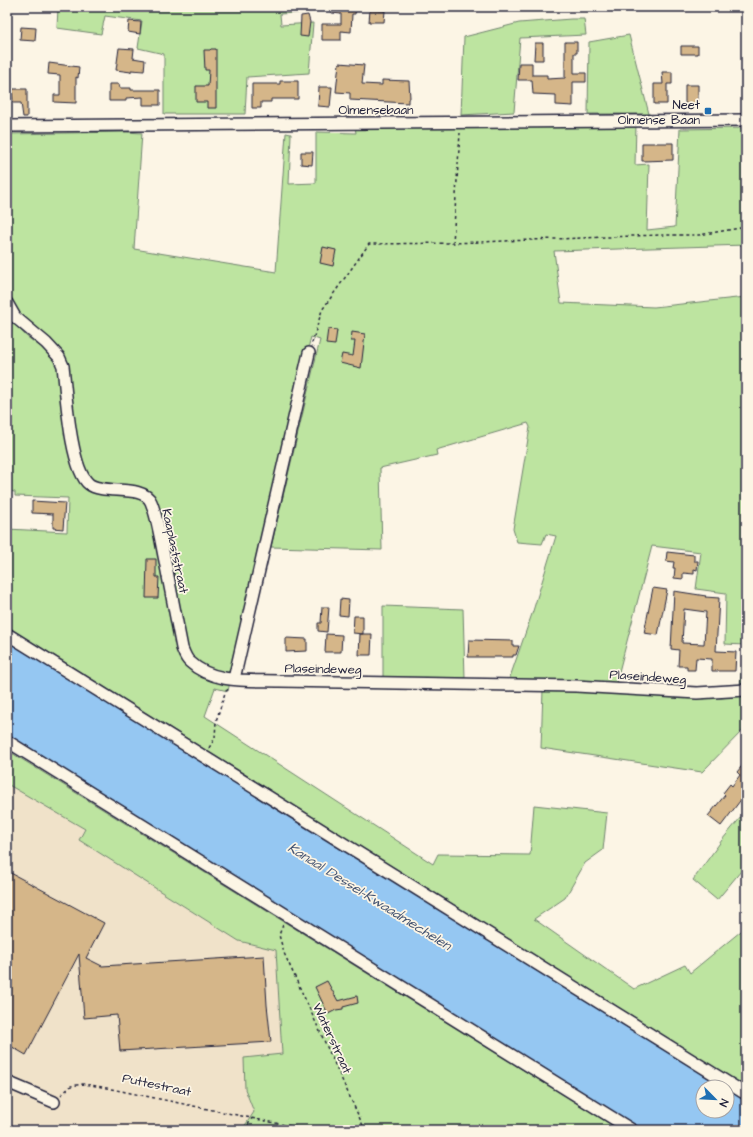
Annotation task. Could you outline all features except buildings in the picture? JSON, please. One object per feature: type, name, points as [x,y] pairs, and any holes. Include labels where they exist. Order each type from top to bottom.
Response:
[{"type":"street","name":"Olmensebaan","points":[[7,126],[746,120]]},
{"type":"street","name":"Kaaplaststraat","points":[[7,303],[15,317],[59,356],[63,366],[74,450],[84,480],[96,488],[142,494],[151,502],[159,532],[182,648],[189,662],[206,672],[234,679]]},
{"type":"street","points":[[234,679],[309,353]]},
{"type":"street","points":[[7,634],[746,1094]]},
{"type":"street","name":"Plaseindeweg","points":[[234,679],[576,686],[697,693],[746,690]]},
{"type":"street","points":[[7,741],[632,1130]]},
{"type":"street","points":[[7,1082],[54,1102]]},
{"type":"path","points":[[454,243],[460,122]]},
{"type":"path","points":[[309,353],[322,310],[369,244],[454,243],[659,235],[699,235],[746,227]]},
{"type":"path","points":[[204,757],[215,738],[216,721],[225,693],[234,679]]},
{"type":"path","name":"Waterstraat","points":[[287,916],[279,935],[284,952],[365,1130]]},
{"type":"path","name":"Puttestraat","points":[[54,1102],[71,1086],[83,1084],[310,1130]]},
{"type":"path","points":[[245,1130],[252,1118]]},
{"type":"shaded area","points":[[7,784],[85,829],[79,840],[239,941],[276,950],[282,1055],[245,1089],[254,1112],[242,1130],[7,1130]]},
{"type":"green space","points":[[58,7],[311,7],[310,12],[280,14],[281,25],[313,23],[309,73],[247,77],[245,114],[164,114],[164,54],[138,48],[142,21],[105,16],[101,34],[57,28]]},
{"type":"green space","points":[[584,19],[586,35],[520,38],[514,112],[461,115],[464,37],[519,23]]},
{"type":"green space","points":[[629,35],[649,114],[588,114],[589,42]]},
{"type":"green space","points":[[636,124],[635,165],[649,164],[647,230],[675,227],[680,129],[746,128],[746,245],[554,251],[561,303],[654,307],[746,297],[746,685],[740,686],[744,645],[725,644],[726,593],[696,589],[701,552],[652,546],[616,683],[509,680],[533,611],[556,536],[546,534],[542,544],[517,542],[513,529],[530,427],[528,423],[436,450],[437,455],[380,468],[382,550],[271,547],[320,340],[311,337],[293,404],[228,691],[215,688],[205,716],[433,864],[438,854],[530,855],[534,805],[607,813],[603,850],[585,863],[565,898],[534,919],[634,989],[685,965],[690,973],[746,927],[746,1087],[7,626],[7,529],[67,532],[68,498],[15,496],[15,492],[7,491],[7,316],[26,336],[50,354],[22,320],[7,298],[7,134],[142,133],[134,249],[276,272],[286,133],[291,134],[289,184],[316,183],[316,132],[356,133],[355,127]]},
{"type":"green space","points":[[383,606],[463,609],[465,678],[383,677]]},
{"type":"green space","points":[[543,690],[721,698],[746,695],[746,727],[702,772],[541,748]]},
{"type":"green space","points":[[7,750],[620,1130],[242,1130],[254,1112],[245,1089],[244,1058],[282,1054],[276,950],[239,941],[79,840],[85,829],[7,784]]},
{"type":"green space","points":[[746,811],[746,865],[717,900],[693,880],[722,840]]},
{"type":"water","name":"Kanaal Dessel-Kwaadmechelen","points":[[7,641],[710,1079],[695,1079],[695,1119],[735,1119],[735,1094],[746,1101],[746,1130],[642,1130],[7,736]]},
{"type":"place","name":"Neet Olmense Baan","points":[[708,111]]}]
